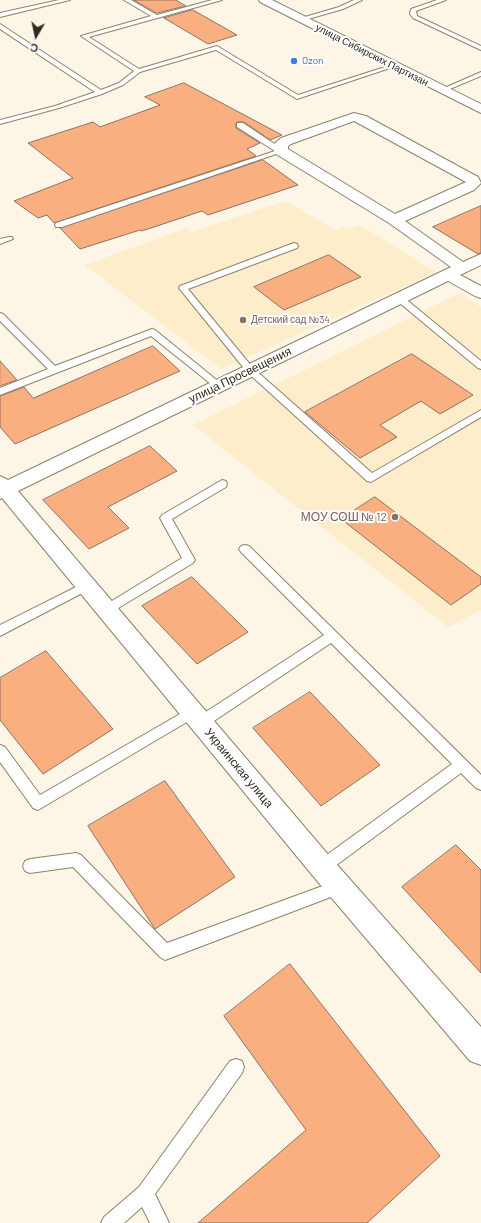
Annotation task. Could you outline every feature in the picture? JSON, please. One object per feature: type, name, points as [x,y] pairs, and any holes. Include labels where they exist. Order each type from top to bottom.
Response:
[{"type":"street","name":"улица Сибирских Партизан","points":[[264,0],[481,110]]},
{"type":"street","points":[[394,220],[469,187],[474,183],[473,180],[361,118],[354,117],[281,144],[281,151],[394,220],[481,293]]},
{"type":"street","name":"улица Просвещения","points":[[2,488],[219,386],[481,259]]},
{"type":"street","name":"Украинская улица","points":[[2,488],[339,887],[481,1050]]},
{"type":"lane","points":[[0,15],[67,0]]},
{"type":"lane","points":[[127,0],[156,17]]},
{"type":"lane","points":[[195,0],[203,4]]},
{"type":"lane","points":[[138,71],[84,36],[219,0]]},
{"type":"lane","points":[[301,20],[341,8],[359,0]]},
{"type":"lane","points":[[443,0],[413,10],[413,14],[415,17],[481,48]]},
{"type":"lane","points":[[0,26],[100,93]]},
{"type":"lane","points":[[0,122],[57,107],[100,93],[121,84],[138,71],[217,48],[297,97],[390,67]]},
{"type":"lane","points":[[443,90],[481,74]]},
{"type":"lane","points":[[240,125],[281,151]]},
{"type":"lane","points":[[59,225],[281,151]]},
{"type":"lane","points":[[0,242],[9,239]]},
{"type":"lane","points":[[294,246],[183,288],[250,370],[371,478],[481,412]]},
{"type":"lane","points":[[399,298],[481,366]]},
{"type":"lane","points":[[0,316],[54,370]]},
{"type":"lane","points":[[0,392],[152,332],[219,386]]},
{"type":"lane","points":[[106,610],[189,560],[166,518],[222,484]]},
{"type":"lane","points":[[244,548],[481,784]]},
{"type":"lane","points":[[0,631],[86,586]]},
{"type":"lane","points":[[0,751],[38,804],[196,718],[332,636]]},
{"type":"lane","points":[[322,867],[462,765]]},
{"type":"lane","points":[[30,866],[76,860],[165,952],[339,887]]},
{"type":"lane","points":[[110,1223],[145,1193],[236,1067]]},
{"type":"lane","points":[[145,1193],[160,1223]]},
{"type":"shaded area","name":"Детский сад №34","points":[[286,201],[335,230],[343,226],[349,229],[360,225],[436,272],[221,369],[85,265],[187,228],[191,232]]},
{"type":"shaded area","name":"МОУ СОШ № 12","points":[[460,293],[481,307],[481,610],[448,627],[193,425]]},
{"type":"building","points":[[134,0],[176,0],[186,6],[157,13]]},
{"type":"building","points":[[193,10],[237,35],[208,44],[164,18]]},
{"type":"building","points":[[184,83],[282,135],[270,140],[244,122],[237,122],[236,128],[260,143],[247,149],[256,156],[54,223],[47,215],[38,218],[14,201],[73,178],[28,143],[93,122],[100,127],[160,105],[145,97]]},
{"type":"building","points":[[263,160],[298,185],[208,215],[202,211],[142,231],[140,230],[80,249],[60,228]]},
{"type":"building","points":[[481,206],[481,253],[478,254],[433,227]]},
{"type":"building","name":"Детский сад №34","points":[[329,255],[361,277],[284,310],[254,287]]},
{"type":"building","points":[[153,346],[180,371],[15,444],[0,427],[0,396],[24,387],[33,398]]},
{"type":"building","points":[[412,354],[473,395],[440,414],[421,401],[380,425],[397,437],[360,458],[305,412]]},
{"type":"building","points":[[0,361],[17,380],[0,386]]},
{"type":"building","points":[[150,446],[177,471],[108,507],[129,528],[89,549],[43,500]]},
{"type":"building","points":[[375,497],[481,577],[481,584],[451,605],[341,519]]},
{"type":"building","points":[[192,577],[248,632],[197,664],[142,606]]},
{"type":"building","points":[[46,651],[113,729],[43,774],[0,720],[0,678]]},
{"type":"building","points":[[310,692],[380,765],[321,806],[253,728]]},
{"type":"building","points":[[165,781],[235,877],[155,929],[88,826]]},
{"type":"building","points":[[456,845],[481,870],[481,973],[402,887]]},
{"type":"building","points":[[290,964],[440,1156],[367,1223],[198,1223],[306,1130],[224,1016]]},
{"type":"place","name":"Ozon","points":[[294,61]]},
{"type":"place","name":"Детский сад №34","points":[[243,320]]},
{"type":"place","name":"МОУ СОШ № 12","points":[[395,517]]}]
